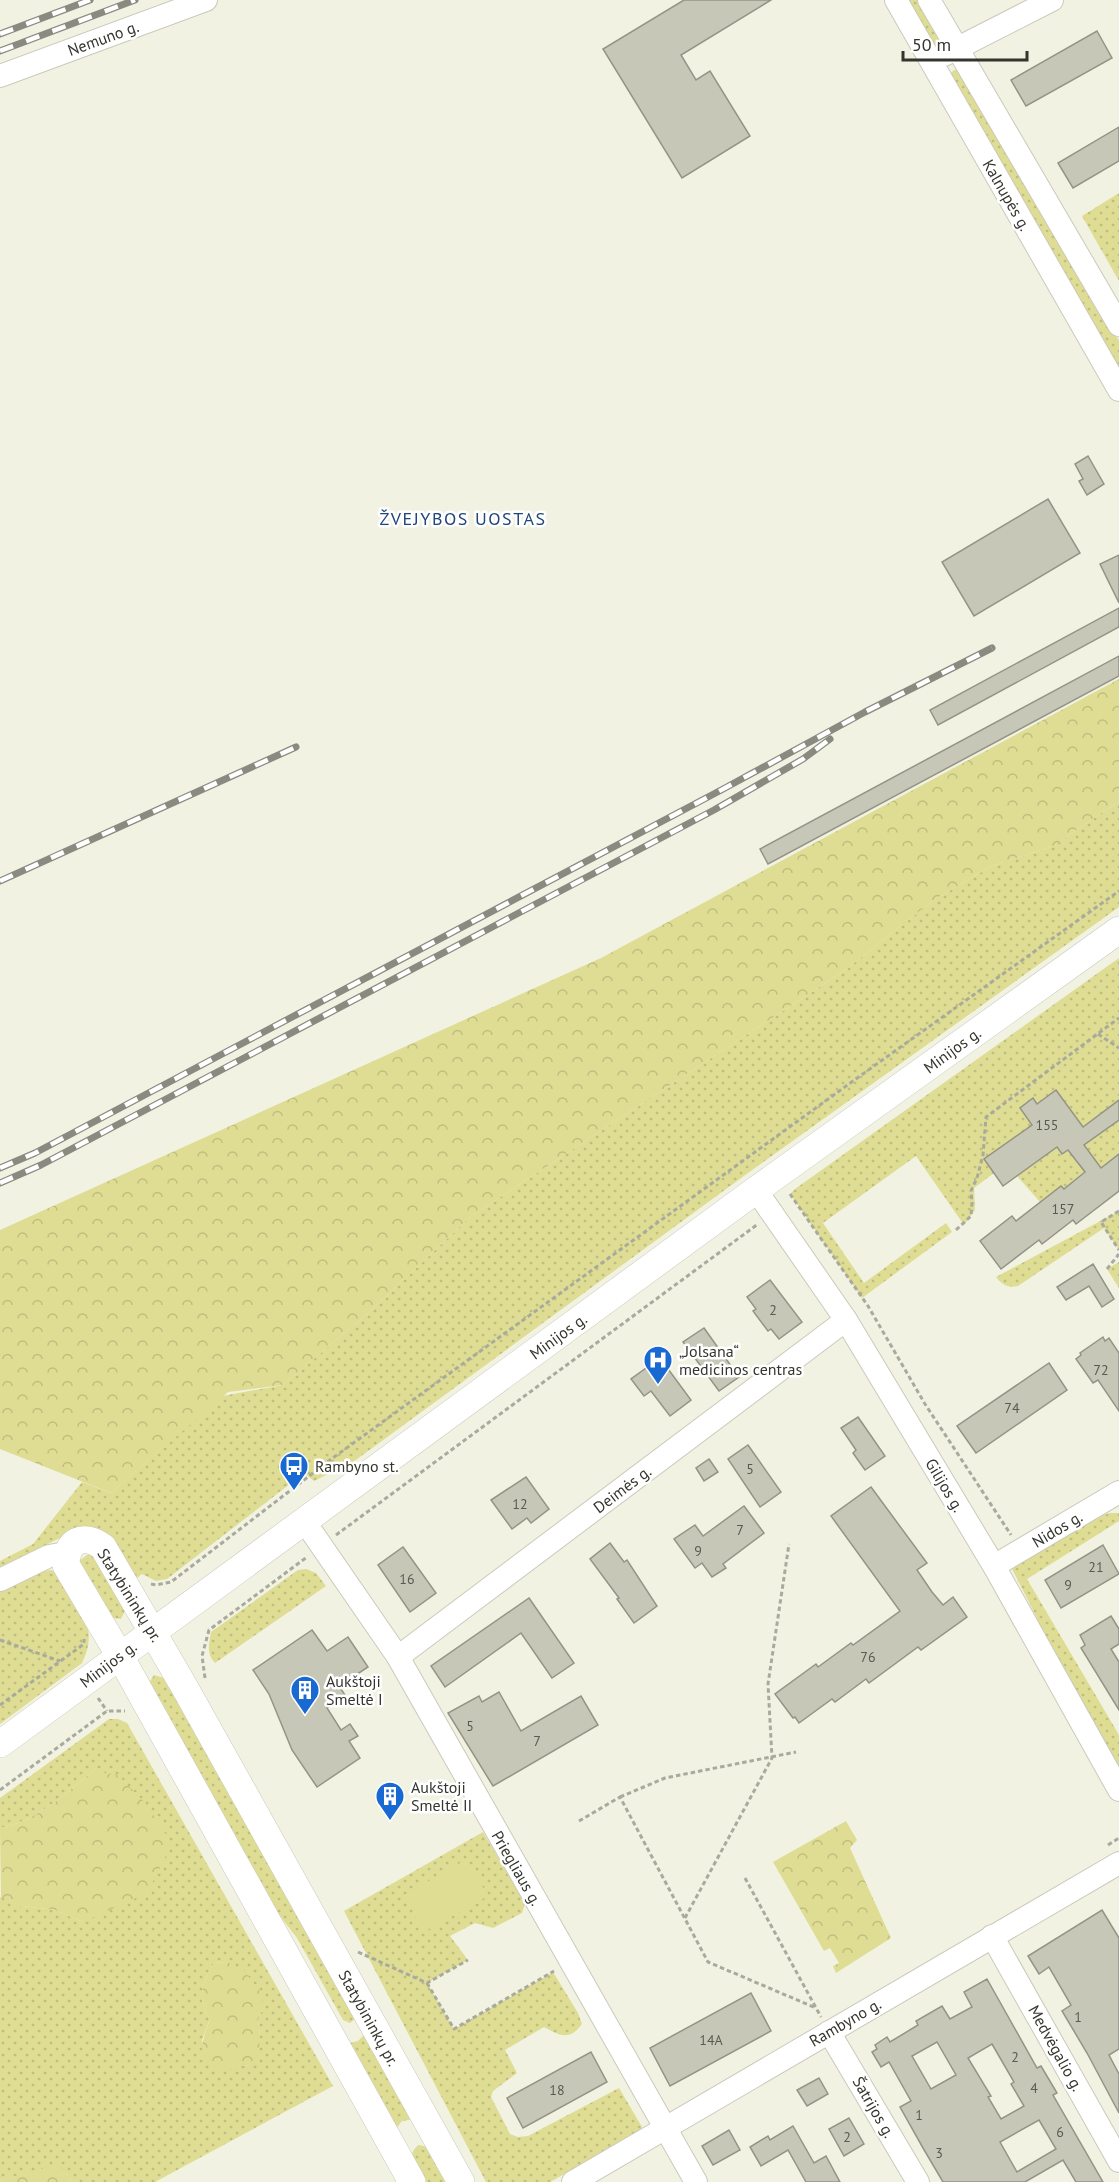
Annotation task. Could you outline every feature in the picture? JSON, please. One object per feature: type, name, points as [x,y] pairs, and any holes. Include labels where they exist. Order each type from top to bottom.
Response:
[{"type":"main road","name":"Minijos g.","points":[[0,1744],[756,1190],[1119,930]]},
{"type":"main road","name":"Statybininkų pr.","points":[[66,1554],[74,1542],[84,1539],[95,1541],[103,1547],[153,1631],[461,2182]]},
{"type":"main road","points":[[66,1554],[66,1565],[120,1656],[412,2182]]},
{"type":"main road","points":[[330,2036],[344,2038],[354,2035],[363,2028],[368,2018]]},
{"type":"main road","points":[[397,2155],[402,2143],[410,2135],[421,2132],[434,2134]]},
{"type":"street","name":"Nemuno g.","points":[[0,76],[206,0]]},
{"type":"street","name":"Kalnupės g.","points":[[896,0],[1119,390]]},
{"type":"street","name":"Kalnupės g.","points":[[929,0],[1119,325]]},
{"type":"street","points":[[932,62],[1052,0]]},
{"type":"street","name":"Gilijos g.","points":[[756,1190],[846,1320],[994,1566],[1119,1790]]},
{"type":"street","name":"Deimės g.","points":[[398,1657],[846,1320]]},
{"type":"street","name":"Nidos g.","points":[[994,1566],[1119,1492]]},
{"type":"street","name":"Priegliaus g.","points":[[305,1522],[398,1657],[696,2182]]},
{"type":"street","points":[[0,1580],[49,1556],[66,1554]]},
{"type":"street","name":"Rambyno g.","points":[[573,2182],[1119,1863]]},
{"type":"street","name":"Medvėgalio g.","points":[[992,1936],[1119,2161]]},
{"type":"street","name":"Šatrijos g.","points":[[830,2032],[918,2182]]},
{"type":"path","points":[[128,1589],[142,1581],[156,1585],[171,1581],[330,1460],[834,1094],[1119,891]]},
{"type":"path","points":[[956,1230],[970,1216],[971,1191],[977,1179],[983,1155],[986,1117],[1119,1018]]},
{"type":"path","points":[[1097,1033],[1119,1048]]},
{"type":"path","points":[[204,1676],[202,1656],[209,1630],[772,1214],[795,1189]]},
{"type":"path","points":[[790,1194],[868,1306],[930,1412],[1021,1551]]},
{"type":"path","points":[[1107,1269],[1119,1252],[1101,1222],[1119,1211]]},
{"type":"path","points":[[685,1918],[772,1758],[768,1684],[789,1544]]},
{"type":"path","points":[[0,1705],[84,1644],[84,1637]]},
{"type":"path","points":[[0,1640],[60,1661]]},
{"type":"path","points":[[0,1790],[107,1711]]},
{"type":"path","points":[[579,1821],[620,1797],[665,1778],[796,1752]]},
{"type":"path","points":[[620,1797],[708,1962],[816,2008]]},
{"type":"path","points":[[746,1878],[830,2032]]},
{"type":"path","points":[[354,1950],[427,1983],[454,2029],[570,1962]]},
{"type":"path","points":[[427,1983],[468,1960]]},
{"type":"green space","points":[[904,0],[920,0],[942,42],[937,47],[930,46]]},
{"type":"green space","points":[[954,70],[962,73],[1119,341],[1119,367],[951,81],[950,74]]},
{"type":"green space","points":[[1119,193],[1119,281],[1082,216]]},
{"type":"green space","points":[[1119,679],[1119,801],[1053,846],[992,866],[935,899],[845,970],[470,1217],[374,1308],[283,1385],[228,1392],[111,1493],[0,1449],[0,1230],[601,958]]},
{"type":"green space","points":[[1119,801],[1119,907],[748,1173],[353,1462],[314,1481],[304,1473],[167,1579],[156,1581],[142,1574],[134,1580],[109,1539],[94,1528],[85,1526],[0,1567],[0,1561],[33,1544],[82,1482],[111,1493],[222,1396],[283,1385],[374,1308],[470,1217],[845,970],[935,899],[992,866],[1053,846]]},
{"type":"green space","points":[[1119,958],[1119,1100],[1083,1127],[1057,1090],[1037,1104],[1033,1099],[1020,1108],[1032,1125],[985,1159],[994,1173],[974,1188],[975,1210],[964,1225],[916,1156],[823,1223],[864,1283],[946,1223],[952,1232],[862,1298],[790,1194]]},
{"type":"green space","points":[[1119,1120],[1119,1154],[1101,1168],[1097,1163],[1064,1189],[1061,1186],[1040,1202],[1017,1176],[1052,1139],[1063,1154],[1068,1150],[1083,1146]]},
{"type":"green space","points":[[1119,1211],[1119,1250],[1104,1228],[1018,1286],[1005,1285],[996,1277]]},
{"type":"green space","points":[[1119,1262],[1119,1288],[1107,1269]]},
{"type":"green space","points":[[1119,1513],[1119,1521],[1027,1579],[1119,1735],[1119,1770],[1034,1622],[1037,1618],[1012,1569],[1096,1517]]},
{"type":"green space","points":[[92,1554],[125,1611],[121,1619],[113,1618],[79,1561]]},
{"type":"green space","points":[[306,1569],[316,1573],[326,1586],[215,1663],[209,1652],[211,1632],[298,1570]]},
{"type":"green space","points":[[51,1570],[59,1573],[87,1625],[89,1640],[86,1654],[82,1663],[0,1724],[0,1588]]},
{"type":"green space","points":[[154,1675],[164,1678],[169,1683],[356,2018],[350,2023],[343,2020],[297,1938],[262,1893],[149,1683]]},
{"type":"green space","points":[[109,1719],[118,1719],[127,1723],[333,2086],[155,2182],[72,2182],[59,2164],[0,2181],[0,1897],[22,1906],[55,1910],[83,1922],[93,1771],[38,1813],[0,1828],[0,1798]],"holes":[[[226,1962],[262,2010],[258,2020],[260,2035],[249,2065],[211,2070],[202,2040],[210,2019],[203,2004],[202,1991],[206,1977],[214,1963]]]},
{"type":"green space","points":[[93,1771],[118,1775],[147,1805],[172,1844],[147,1893],[83,1922],[55,1910],[22,1906],[1,1898],[0,1828],[38,1813]]},
{"type":"green space","points":[[846,1821],[857,1840],[850,1848],[891,1938],[836,1973],[833,1966],[839,1963],[830,1948],[824,1951],[773,1862]]},
{"type":"green space","points":[[483,1832],[525,1904],[522,1913],[493,1928],[475,1923],[450,1936],[468,1960],[427,1983],[454,2029],[553,1972],[578,2013],[582,2024],[573,2033],[559,2034],[544,2027],[505,2050],[517,2073],[493,2091],[491,2097],[510,2134],[518,2137],[528,2136],[619,2088],[642,2127],[641,2131],[550,2182],[486,2182],[344,1911]]},
{"type":"green space","points":[[467,1859],[488,1896],[424,1932],[404,1895]]},
{"type":"green space","points":[[226,1962],[242,1968],[262,1994],[262,2010],[258,2020],[259,2054],[249,2065],[212,2071],[202,2052],[203,2039],[210,2019],[203,2004],[202,1991],[206,1977],[214,1963]]},
{"type":"green space","points":[[366,2033],[414,2119],[402,2121],[395,2130],[346,2044],[358,2041]]},
{"type":"green space","points":[[419,2145],[428,2147],[449,2182],[424,2182],[412,2157]]},
{"type":"green space","points":[[59,2163],[72,2182],[0,2182],[0,2181]]},
{"type":"building","points":[[684,0],[771,0],[681,55],[696,80],[710,71],[750,136],[682,178],[603,49]]},
{"type":"building","points":[[1097,31],[1112,58],[1026,106],[1011,80]]},
{"type":"building","points":[[1119,127],[1119,161],[1073,188],[1058,163]]},
{"type":"building","points":[[1088,456],[1104,484],[1087,495],[1079,481],[1083,479],[1075,464]]},
{"type":"building","points":[[1048,499],[1080,553],[974,616],[942,562]]},
{"type":"building","points":[[1119,555],[1119,603],[1100,564]]},
{"type":"building","points":[[1119,608],[1119,627],[938,725],[930,710]]},
{"type":"building","points":[[1119,656],[1119,676],[768,864],[760,849]]},
{"type":"building","points":[[1056,1090],[1083,1127],[1119,1100],[1119,1120],[1084,1145],[1101,1168],[1119,1154],[1119,1191],[1076,1224],[1073,1220],[1042,1244],[1039,1240],[1001,1269],[980,1241],[1012,1216],[1016,1221],[1061,1186],[1064,1189],[1085,1172],[1068,1150],[1062,1154],[1057,1147],[1003,1186],[984,1159],[1032,1125],[1020,1108],[1033,1098],[1037,1104]]},
{"type":"building","points":[[1093,1264],[1114,1299],[1102,1307],[1089,1286],[1066,1300],[1057,1287]]},
{"type":"building","points":[[770,1280],[802,1322],[779,1339],[771,1329],[768,1331],[753,1311],[756,1309],[747,1297]]},
{"type":"building","points":[[704,1328],[739,1377],[719,1391],[683,1342]]},
{"type":"building","points":[[1103,1337],[1105,1341],[1109,1338],[1119,1353],[1119,1411],[1098,1380],[1093,1383],[1076,1359],[1081,1355],[1080,1353]]},
{"type":"building","name":"„Jolsana“ medicinos centras","points":[[660,1358],[691,1400],[670,1416],[651,1391],[644,1396],[631,1379]]},
{"type":"building","points":[[1049,1363],[1067,1390],[976,1453],[957,1426]]},
{"type":"building","points":[[858,1417],[885,1456],[865,1470],[853,1453],[856,1450],[841,1428]]},
{"type":"building","points":[[748,1445],[781,1492],[760,1507],[728,1459]]},
{"type":"building","points":[[709,1459],[718,1472],[704,1481],[696,1468]]},
{"type":"building","points":[[526,1477],[549,1509],[531,1523],[527,1518],[512,1529],[491,1500]]},
{"type":"building","points":[[871,1487],[927,1563],[917,1570],[932,1592],[943,1605],[953,1597],[967,1617],[921,1650],[918,1647],[869,1683],[866,1679],[835,1702],[832,1699],[799,1723],[775,1694],[816,1664],[818,1667],[851,1643],[853,1645],[900,1611],[831,1516]]},
{"type":"building","points":[[744,1506],[764,1533],[723,1564],[726,1568],[712,1577],[702,1563],[695,1568],[674,1539],[695,1525],[703,1536]]},
{"type":"building","points":[[610,1543],[624,1562],[627,1560],[657,1606],[634,1623],[617,1599],[619,1598],[590,1559]]},
{"type":"building","points":[[1103,1545],[1119,1574],[1061,1608],[1045,1580]]},
{"type":"building","points":[[403,1547],[436,1593],[410,1612],[378,1565]]},
{"type":"building","points":[[529,1598],[574,1663],[552,1678],[521,1633],[445,1687],[431,1666]]},
{"type":"building","points":[[1111,1616],[1119,1629],[1119,1644],[1111,1649],[1119,1662],[1119,1710],[1081,1648],[1085,1645],[1080,1635]]},
{"type":"building","name":"Aukštoji Smeltė I","points":[[312,1630],[327,1651],[348,1637],[368,1667],[339,1686],[345,1695],[327,1708],[341,1730],[350,1724],[358,1736],[349,1741],[360,1758],[317,1787],[292,1750],[269,1694],[253,1670]]},
{"type":"building","points":[[499,1692],[521,1731],[581,1696],[598,1725],[493,1786],[448,1713],[479,1696],[482,1702]]},
{"type":"building","points":[[1102,1910],[1119,1938],[1119,2049],[1109,2055],[1119,2074],[1119,2113],[1062,2011],[1071,2005],[1049,1967],[1039,1974],[1028,1956]]},
{"type":"building","points":[[987,1979],[1037,2068],[1041,2066],[1057,2093],[1053,2095],[1103,2182],[1076,2182],[1063,2160],[1025,2182],[943,2182],[900,2107],[911,2101],[889,2062],[881,2067],[872,2052],[877,2049],[875,2045],[887,2037],[890,2042],[918,2025],[916,2021],[942,2006],[950,2019],[972,2007],[964,1992]],"holes":[[[937,2042],[956,2075],[931,2089],[912,2056]],[[992,2044],[1014,2082],[1011,2084],[1024,2106],[1001,2119],[988,2097],[991,2096],[968,2058]],[[1039,2120],[1056,2149],[1017,2172],[1000,2142]]]},
{"type":"building","points":[[751,1993],[771,2031],[670,2086],[650,2048]]},
{"type":"building","points":[[591,2052],[607,2082],[523,2128],[507,2098]]},
{"type":"building","points":[[819,2078],[828,2094],[807,2106],[797,2090]]},
{"type":"building","points":[[849,2118],[864,2144],[844,2156],[829,2129]]},
{"type":"building","points":[[793,2126],[814,2163],[826,2156],[840,2182],[806,2182],[788,2150],[761,2166],[750,2147],[768,2136],[770,2140]]},
{"type":"building","points":[[729,2130],[740,2150],[713,2165],[702,2146]]},
{"type":"railway","points":[[0,34],[90,0]]},
{"type":"railway","points":[[0,51],[135,0]]},
{"type":"railway","points":[[0,1168],[35,1153],[865,712],[992,648]]},
{"type":"railway","points":[[0,1183],[41,1165],[714,810],[803,759],[830,739]]},
{"type":"railway","points":[[0,881],[296,747]]},
{"type":"place","name":"„Jolsana“ medicinos centras","points":[[658,1386]]},
{"type":"place","name":"Rambyno st.","points":[[294,1492]]},
{"type":"place","name":"Aukštoji Smeltė I","points":[[305,1716]]},
{"type":"place","name":"Aukštoji Smeltė II","points":[[390,1822]]},
{"type":"district","name":"ŽVEJYBOS UOSTAS","points":[[463,519]]}]
